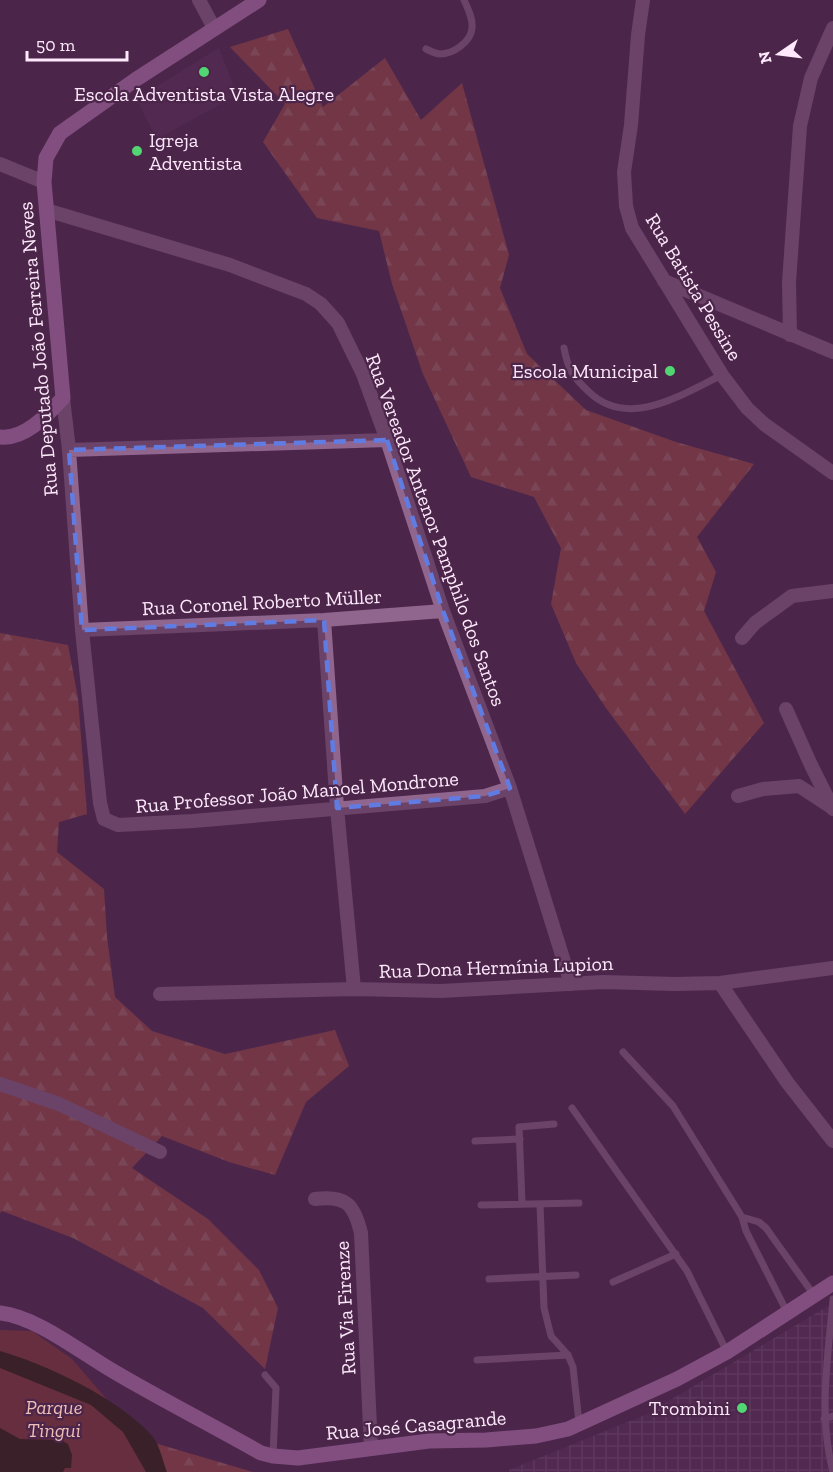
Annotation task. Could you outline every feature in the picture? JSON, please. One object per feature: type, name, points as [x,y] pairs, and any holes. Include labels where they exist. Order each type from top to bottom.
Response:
[{"type":"street","points":[[199,0],[214,28]]},
{"type":"street","name":"Rua Deputado João Ferreira Neves","points":[[100,803],[82,630],[69,450],[46,210],[44,182],[46,158],[60,133],[259,0]]},
{"type":"street","name":"Rua Batista Pessine","points":[[643,0],[624,172],[627,206],[632,228],[722,375],[747,408],[764,424],[833,473]]},
{"type":"street","points":[[790,335],[789,282],[800,126],[811,78],[833,28]]},
{"type":"street","points":[[0,164],[44,182]]},
{"type":"street","name":"Rua Vereador Antenor Pamphilo dos Santos","points":[[46,210],[230,265],[306,294],[321,304],[338,323],[363,374],[443,611],[510,788],[571,984]]},
{"type":"street","points":[[664,281],[833,352]]},
{"type":"street","points":[[0,437],[5,438],[21,433],[44,418],[63,398]]},
{"type":"street","points":[[69,450],[387,440]]},
{"type":"street","points":[[742,638],[755,622],[792,596],[833,591]]},
{"type":"street","name":"Rua Coronel Roberto Müller","points":[[82,630],[324,620],[443,611]]},
{"type":"street","points":[[324,620],[337,808],[354,989]]},
{"type":"street","points":[[786,709],[833,808]]},
{"type":"street","points":[[738,796],[763,789],[799,786],[833,808]]},
{"type":"street","name":"Rua Professor João Manoel Mondrone","points":[[100,803],[104,819],[118,825],[193,821],[484,796],[510,788]]},
{"type":"street","name":"Rua Dona Hermínia Lupion","points":[[160,994],[354,989],[441,991],[571,984],[720,983],[833,968]]},
{"type":"street","points":[[720,983],[788,1082],[833,1141]]},
{"type":"street","points":[[0,1084],[59,1104],[160,1152]]},
{"type":"street","name":"Rua Via Firenze","points":[[315,1199],[331,1197],[344,1200],[357,1216],[361,1233],[371,1449]]},
{"type":"street","name":"Rua José Casagrande","points":[[0,1313],[15,1315],[34,1324],[261,1453],[298,1458],[429,1441],[536,1436],[579,1425],[677,1379],[728,1352],[833,1283]]},
{"type":"lane","points":[[426,49],[439,54],[464,44],[470,36],[472,26],[464,0]]},
{"type":"lane","points":[[564,348],[566,362],[573,376],[592,395],[614,408],[632,410],[651,407],[722,375]]},
{"type":"lane","points":[[623,1052],[674,1106],[742,1217],[746,1231],[787,1313]]},
{"type":"lane","points":[[572,1108],[687,1271],[728,1352]]},
{"type":"lane","points":[[522,1203],[519,1127],[554,1124]]},
{"type":"lane","points":[[476,1141],[520,1139]]},
{"type":"lane","points":[[540,1203],[544,1308],[551,1336],[568,1355],[573,1366],[579,1425]]},
{"type":"lane","points":[[482,1205],[579,1203]]},
{"type":"lane","points":[[742,1217],[759,1222],[765,1228],[814,1295]]},
{"type":"lane","points":[[613,1282],[675,1254]]},
{"type":"lane","points":[[489,1279],[576,1275]]},
{"type":"lane","points":[[833,1299],[824,1419],[827,1451],[833,1472]]},
{"type":"lane","points":[[477,1360],[568,1355]]},
{"type":"lane","points":[[265,1375],[276,1388],[273,1456]]},
{"type":"lane","points":[[824,1419],[833,1416]]},
{"type":"highlighted area","points":[[387,440],[443,611],[510,788],[485,796],[337,808],[324,620],[82,630],[69,450]]},
{"type":"shaded area","name":"Escola Adventista Vista Alegre","points":[[219,48],[237,95],[157,139],[136,99]]},
{"type":"shaded area","name":"Trombini","points":[[833,1303],[833,1472],[510,1472],[509,1470],[645,1415]]},
{"type":"shaded area","points":[[0,1351],[60,1374],[122,1410],[153,1437],[167,1472],[146,1472],[123,1432],[91,1405],[0,1368]]},
{"type":"shaded area","points":[[0,1428],[20,1439],[61,1440],[68,1444],[72,1455],[71,1468],[65,1468],[63,1472],[0,1472]]},
{"type":"green space","points":[[288,29],[323,107],[385,58],[421,120],[462,83],[509,255],[500,288],[527,354],[586,410],[676,442],[754,464],[697,537],[716,572],[704,611],[764,723],[685,814],[606,708],[576,663],[551,604],[561,548],[534,497],[471,477],[423,374],[392,284],[379,231],[317,218],[263,142],[285,104],[230,47]]},
{"type":"green space","points":[[0,633],[68,645],[78,698],[87,814],[59,822],[57,852],[104,889],[107,937],[115,997],[152,1031],[225,1054],[335,1030],[349,1066],[306,1102],[275,1175],[229,1162],[162,1136],[132,1168],[208,1219],[259,1270],[278,1308],[265,1369],[203,1308],[73,1238],[2,1211],[0,1213]]},
{"type":"green space","name":"Parque Tingui","points":[[0,1330],[32,1331],[72,1359],[141,1439],[155,1472],[0,1472]]},
{"type":"green space","points":[[141,1439],[253,1472],[155,1472]]},
{"type":"place","name":"Escola Adventista Vista Alegre","points":[[204,72]]},
{"type":"place","name":"Igreja Adventista","points":[[137,151]]},
{"type":"place","name":"Escola Municipal","points":[[670,371]]},
{"type":"place","name":"Trombini","points":[[742,1408]]}]
